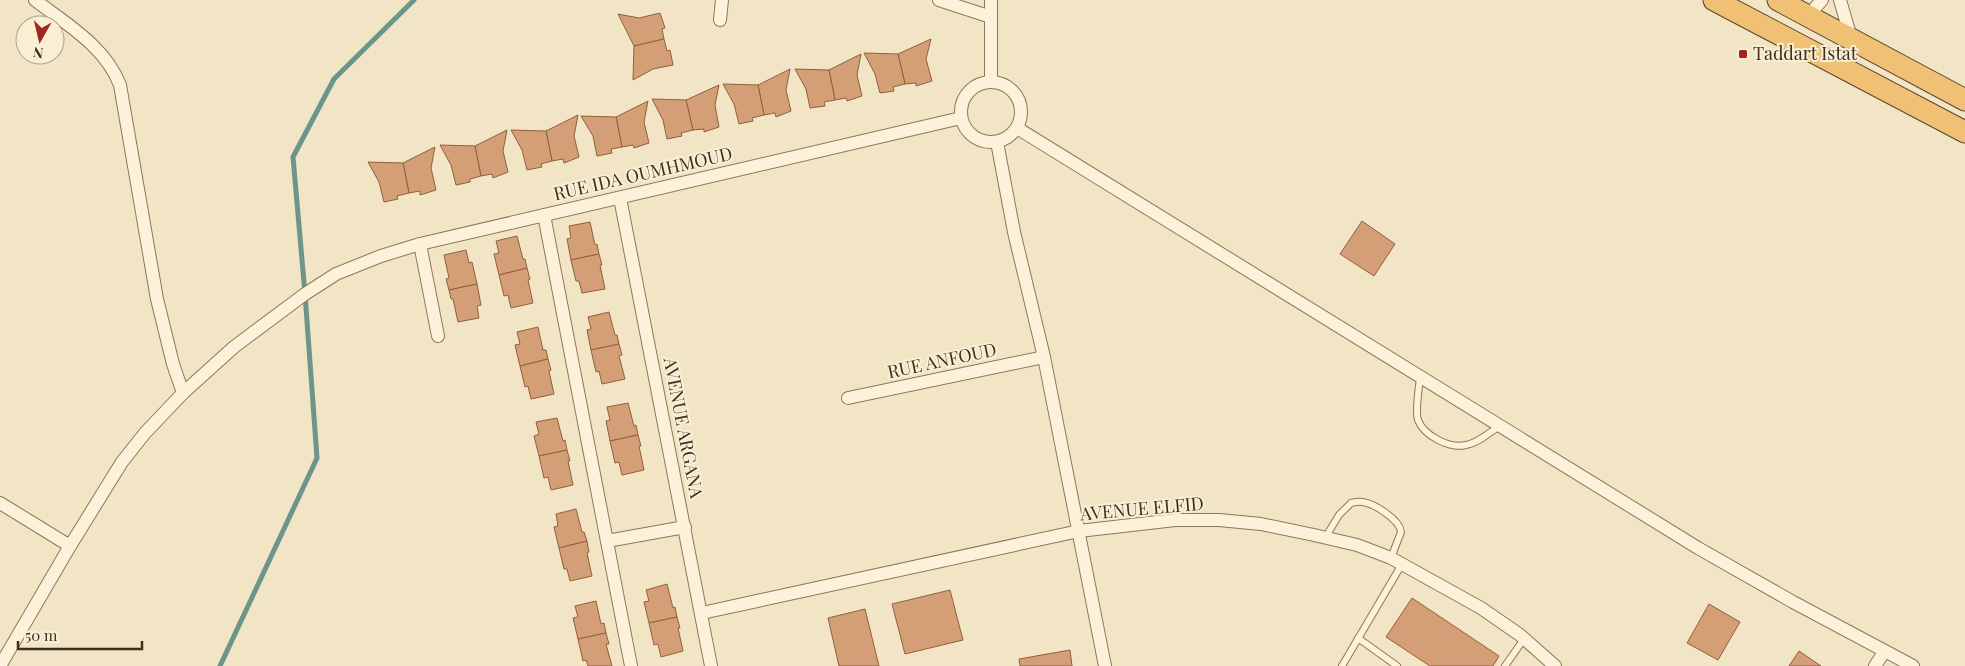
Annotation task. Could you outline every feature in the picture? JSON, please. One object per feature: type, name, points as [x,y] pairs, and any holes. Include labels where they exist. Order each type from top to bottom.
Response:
[{"type":"highway","points":[[1714,0],[1965,132]]},
{"type":"highway","points":[[1778,0],[1965,100]]},
{"type":"street","points":[[34,0],[98,50],[105,57],[116,75],[122,95],[157,299],[173,364],[183,393]]},
{"type":"street","points":[[720,20],[722,0]]},
{"type":"street","points":[[939,0],[991,17]]},
{"type":"street","points":[[991,0],[991,82]]},
{"type":"street","points":[[1808,16],[1822,0]]},
{"type":"street","points":[[1840,0],[1851,38]]},
{"type":"street","points":[[991,82],[1002,84],[1011,90],[1018,98],[1021,108],[1021,118],[1017,128],[1012,134],[997,142],[978,140],[970,134],[961,118],[961,107],[968,93],[981,84],[991,82]]},
{"type":"street","name":"RUE IDA OUMHMOUD","points":[[0,666],[70,546],[122,462],[145,433],[183,393],[234,347],[336,274],[381,256],[420,244],[961,118]]},
{"type":"street","points":[[1017,128],[1698,548],[1884,652],[1913,666]]},
{"type":"street","points":[[997,142],[1014,232],[1044,357],[1105,666]]},
{"type":"street","name":"AVENUE ARGANA","points":[[620,198],[711,666]]},
{"type":"street","points":[[544,215],[631,666]]},
{"type":"street","points":[[420,244],[438,336]]},
{"type":"street","name":"RUE ANFOUD","points":[[848,398],[1044,357]]},
{"type":"street","points":[[0,503],[70,546]]},
{"type":"street","name":"AVENUE ELFID","points":[[702,613],[1079,531],[1175,520],[1218,520],[1261,524],[1357,545],[1396,561],[1480,608],[1524,639],[1555,666]]},
{"type":"street","points":[[607,541],[685,527]]},
{"type":"street","points":[[1875,666],[1884,652]]},
{"type":"lane","points":[[1421,376],[1418,419],[1426,433],[1450,444],[1465,446],[1476,442],[1501,425]]},
{"type":"lane","points":[[1325,538],[1339,515],[1351,502],[1365,502],[1390,516],[1401,532],[1396,561],[1342,666]]},
{"type":"lane","points":[[1358,638],[1397,666]]},
{"type":"lane","points":[[1505,666],[1524,639]]},
{"type":"building","points":[[660,13],[665,28],[662,29],[664,39],[634,46],[618,14],[639,18]]},
{"type":"building","points":[[664,39],[667,51],[670,50],[673,65],[653,69],[633,80],[634,46]]},
{"type":"building","points":[[931,39],[926,59],[932,81],[916,86],[916,83],[905,84],[898,54]]},
{"type":"building","points":[[864,53],[898,54],[905,84],[893,87],[894,91],[880,93],[875,74]]},
{"type":"building","points":[[861,54],[857,75],[862,96],[847,101],[846,98],[835,100],[829,70]]},
{"type":"building","points":[[790,69],[786,90],[791,111],[776,117],[775,113],[764,115],[758,85]]},
{"type":"building","points":[[795,69],[829,70],[835,100],[824,102],[825,106],[810,108],[806,89]]},
{"type":"building","points":[[723,84],[758,85],[764,115],[752,118],[753,121],[739,124],[734,104]]},
{"type":"building","points":[[719,85],[715,105],[719,127],[704,132],[704,129],[693,130],[686,100]]},
{"type":"building","points":[[652,99],[686,100],[693,130],[681,133],[682,136],[667,139],[663,120]]},
{"type":"building","points":[[648,101],[644,122],[649,143],[634,148],[633,145],[622,147],[616,117]]},
{"type":"building","points":[[578,115],[574,136],[579,157],[564,163],[563,159],[552,161],[546,131]]},
{"type":"building","points":[[581,116],[616,117],[622,147],[611,149],[612,153],[597,156],[593,136]]},
{"type":"building","points":[[507,130],[503,151],[508,172],[493,178],[492,174],[481,176],[475,146]]},
{"type":"building","points":[[511,130],[546,131],[552,161],[541,164],[542,167],[527,170],[522,150]]},
{"type":"building","points":[[440,145],[475,146],[481,176],[470,179],[470,182],[456,185],[451,165]]},
{"type":"building","points":[[435,147],[431,168],[436,190],[420,195],[420,191],[409,193],[403,163]]},
{"type":"building","points":[[368,162],[403,163],[409,193],[397,196],[398,199],[384,202],[379,182]]},
{"type":"building","points":[[1362,221],[1395,244],[1374,276],[1340,254]]},
{"type":"building","points":[[590,222],[599,254],[571,260],[567,239],[571,238],[569,226]]},
{"type":"building","points":[[517,236],[527,268],[499,275],[494,254],[499,253],[496,241]]},
{"type":"building","points":[[466,250],[469,263],[472,262],[477,284],[449,290],[446,279],[449,278],[444,255]]},
{"type":"building","points":[[599,254],[605,289],[582,293],[579,281],[576,281],[571,260]]},
{"type":"building","points":[[527,268],[533,303],[511,308],[508,295],[504,296],[499,275]]},
{"type":"building","points":[[477,284],[481,305],[477,306],[479,318],[458,322],[449,290]]},
{"type":"building","points":[[609,312],[619,344],[591,350],[587,330],[591,329],[588,317]]},
{"type":"building","points":[[538,327],[543,350],[546,350],[548,359],[520,366],[515,345],[520,344],[517,332]]},
{"type":"building","points":[[619,344],[622,355],[619,356],[625,379],[602,384],[599,371],[596,372],[591,350]]},
{"type":"building","points":[[548,359],[554,394],[531,399],[528,386],[525,387],[520,366]]},
{"type":"building","points":[[628,403],[638,435],[610,441],[606,421],[610,420],[607,407]]},
{"type":"building","points":[[557,418],[567,450],[539,456],[534,436],[539,434],[536,422]]},
{"type":"building","points":[[638,435],[644,470],[622,475],[619,462],[615,463],[610,441]]},
{"type":"building","points":[[567,450],[573,485],[551,490],[548,477],[544,478],[539,456]]},
{"type":"building","points":[[576,509],[582,532],[584,532],[587,541],[559,548],[554,527],[558,526],[556,514]]},
{"type":"building","points":[[587,541],[589,552],[587,553],[592,576],[570,581],[567,569],[564,569],[559,548]]},
{"type":"building","points":[[667,584],[677,617],[649,623],[644,602],[649,601],[646,590]]},
{"type":"building","points":[[950,590],[963,640],[905,654],[892,604]]},
{"type":"building","points":[[1412,598],[1499,656],[1493,666],[1430,666],[1386,637]]},
{"type":"building","points":[[596,601],[601,624],[604,623],[606,633],[578,639],[573,618],[578,617],[575,606]]},
{"type":"building","points":[[1709,604],[1740,622],[1718,660],[1687,643]]},
{"type":"building","points":[[865,609],[879,666],[839,666],[828,618]]},
{"type":"building","points":[[677,617],[683,651],[661,657],[658,644],[654,645],[649,623]]},
{"type":"building","points":[[606,633],[609,644],[606,644],[612,666],[588,666],[586,660],[583,661],[578,639]]},
{"type":"building","points":[[1070,650],[1072,666],[1020,666],[1019,659]]},
{"type":"building","points":[[1799,651],[1821,666],[1789,666]]},
{"type":"waterway","points":[[220,666],[317,458],[293,157],[334,79],[414,0]]},
{"type":"place","name":"Taddart Istat","points":[[1743,54]]}]
